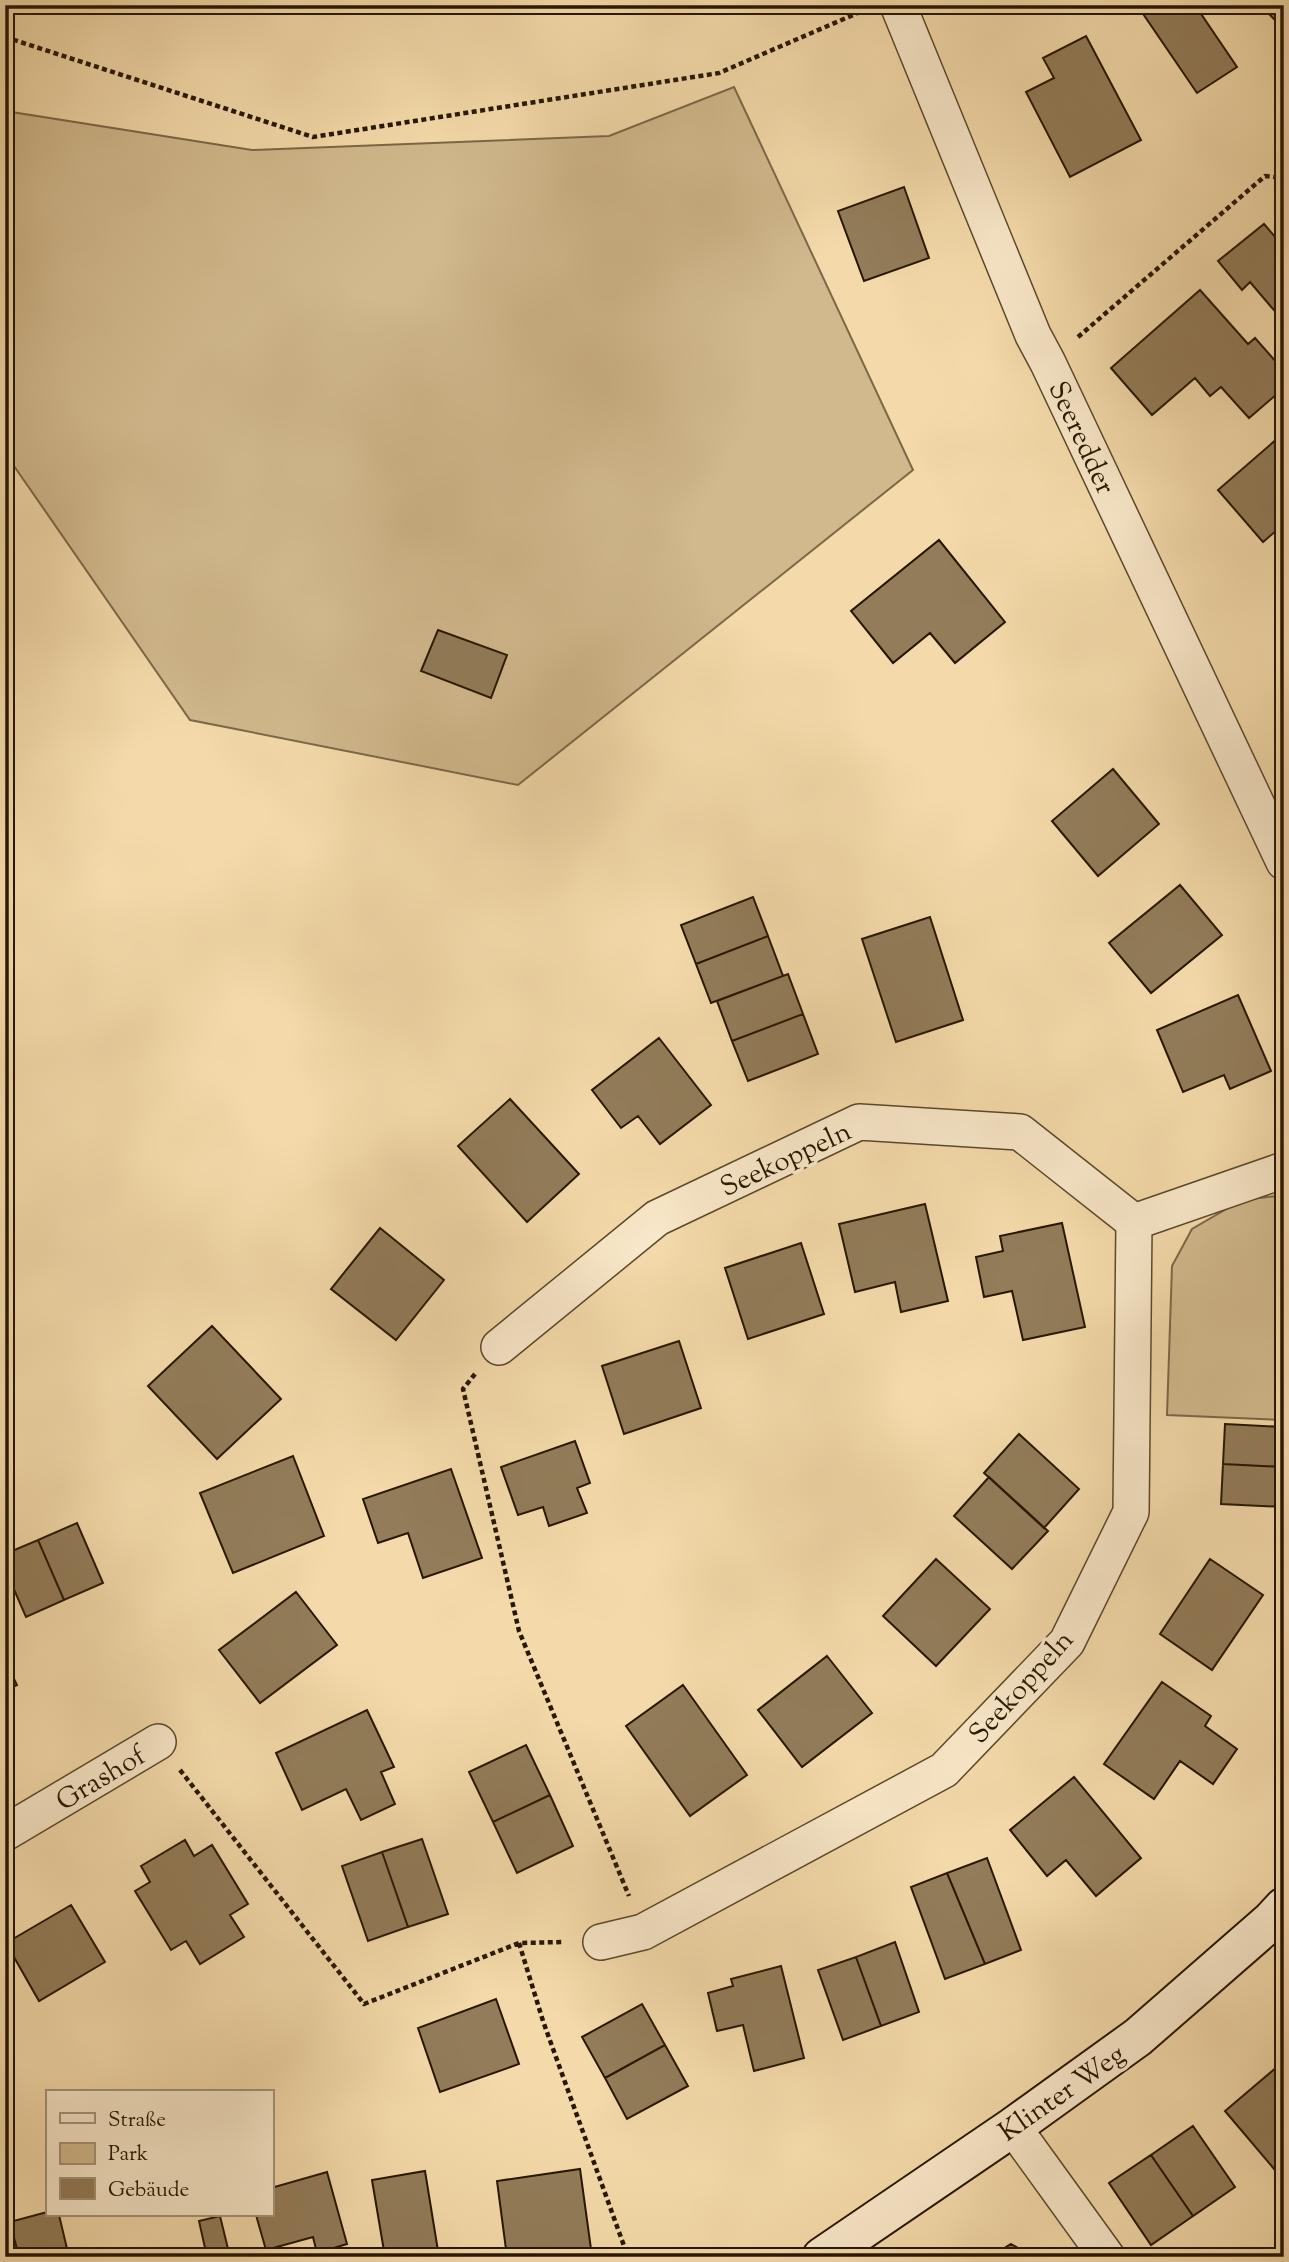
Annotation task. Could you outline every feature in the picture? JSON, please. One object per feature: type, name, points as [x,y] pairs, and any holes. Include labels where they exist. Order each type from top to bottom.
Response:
[{"type":"street","name":"Seeredder","points":[[898,5],[1033,335],[1284,862]]},
{"type":"street","name":"Seekoppeln","points":[[499,1347],[657,1218],[859,1122],[1020,1132],[1134,1222],[1130,1513],[1067,1642],[944,1770],[643,1932],[601,1942]]},
{"type":"street","points":[[1134,1222],[1284,1170]]},
{"type":"street","name":"Grashof","points":[[5,1833],[158,1742]]},
{"type":"street","name":"Klinter Weg","points":[[822,2257],[1013,2127],[1138,2037],[1284,1908]]},
{"type":"street","points":[[1013,2127],[1107,2257]]},
{"type":"path","points":[[5,37],[313,136],[719,74],[864,10]]},
{"type":"path","points":[[1048,363],[1265,176],[1284,178]]},
{"type":"path","points":[[499,1347],[463,1389],[519,1631],[643,1932]]},
{"type":"path","points":[[158,1742],[364,2004],[519,1943],[601,1942]]},
{"type":"path","points":[[519,1943],[543,2021],[628,2257]]},
{"type":"green space","points":[[734,87],[913,470],[518,785],[190,720],[5,453],[5,111],[252,150],[609,136]]},
{"type":"green space","points":[[1284,1195],[1284,1420],[1167,1415],[1172,1266],[1192,1229],[1242,1200]]},
{"type":"building","points":[[1137,5],[1195,5],[1237,67],[1197,93]]},
{"type":"building","points":[[1284,5],[1284,29],[1262,7]]},
{"type":"building","points":[[1086,36],[1141,140],[1070,177],[1026,92],[1054,78],[1043,58]]},
{"type":"building","points":[[904,187],[929,258],[864,281],[838,211]]},
{"type":"building","points":[[1264,224],[1282,245],[1284,244],[1284,322],[1250,282],[1242,290],[1218,261]]},
{"type":"building","points":[[1200,290],[1248,344],[1255,338],[1284,371],[1284,388],[1249,418],[1221,387],[1210,396],[1195,378],[1152,415],[1111,368]]},
{"type":"building","points":[[1278,438],[1284,445],[1284,524],[1263,542],[1218,490]]},
{"type":"building","points":[[939,540],[1005,622],[955,663],[930,633],[893,663],[851,611]]},
{"type":"building","points":[[438,630],[507,655],[491,698],[421,671]]},
{"type":"building","points":[[1113,769],[1159,824],[1098,876],[1052,821]]},
{"type":"building","points":[[1180,885],[1222,935],[1151,993],[1109,943]]},
{"type":"building","points":[[753,897],[768,936],[696,964],[681,925]]},
{"type":"building","points":[[930,917],[963,1020],[896,1042],[862,939]]},
{"type":"building","points":[[768,936],[783,976],[711,1003],[696,964]]},
{"type":"building","points":[[788,974],[803,1014],[732,1041],[717,1001]]},
{"type":"building","points":[[1238,995],[1271,1071],[1230,1089],[1224,1075],[1183,1092],[1157,1030]]},
{"type":"building","points":[[803,1014],[818,1054],[748,1081],[732,1041]]},
{"type":"building","points":[[659,1038],[711,1105],[660,1144],[638,1116],[621,1128],[592,1090]]},
{"type":"building","points":[[510,1099],[579,1174],[527,1222],[458,1146]]},
{"type":"building","points":[[925,1204],[948,1301],[901,1312],[895,1282],[855,1292],[839,1224]]},
{"type":"building","points":[[1062,1223],[1085,1327],[1023,1340],[1012,1291],[984,1297],[976,1257],[1003,1251],[1000,1236]]},
{"type":"building","points":[[380,1228],[444,1280],[396,1340],[331,1289]]},
{"type":"building","points":[[801,1243],[824,1314],[748,1339],[725,1268]]},
{"type":"building","points":[[212,1326],[281,1399],[217,1459],[148,1386]]},
{"type":"building","points":[[679,1341],[701,1408],[624,1434],[602,1366]]},
{"type":"building","points":[[1225,1424],[1284,1427],[1284,1467],[1223,1464]]},
{"type":"building","points":[[1019,1434],[1079,1489],[1044,1528],[984,1473]]},
{"type":"building","points":[[575,1441],[590,1483],[577,1488],[587,1513],[549,1526],[543,1507],[518,1515],[501,1467]]},
{"type":"building","points":[[293,1456],[324,1536],[233,1573],[200,1493]]},
{"type":"building","points":[[1223,1464],[1284,1467],[1284,1507],[1221,1504]]},
{"type":"building","points":[[451,1469],[482,1558],[423,1578],[408,1533],[378,1543],[363,1499]]},
{"type":"building","points":[[989,1477],[1048,1531],[1012,1569],[954,1516]]},
{"type":"building","points":[[77,1523],[103,1583],[64,1600],[38,1540]]},
{"type":"building","points":[[38,1540],[64,1600],[26,1617],[5,1569],[5,1554]]},
{"type":"building","points":[[936,1559],[990,1609],[936,1666],[883,1616]]},
{"type":"building","points":[[1210,1559],[1263,1595],[1212,1670],[1160,1634]]},
{"type":"building","points":[[296,1592],[337,1645],[260,1703],[219,1650]]},
{"type":"building","points":[[827,1656],[872,1713],[802,1767],[758,1710]]},
{"type":"building","points":[[5,1660],[17,1685],[5,1691]]},
{"type":"building","points":[[1162,1682],[1211,1716],[1205,1726],[1237,1749],[1213,1784],[1180,1761],[1154,1799],[1104,1764]]},
{"type":"building","points":[[683,1685],[747,1775],[690,1816],[626,1726]]},
{"type":"building","points":[[367,1710],[394,1767],[381,1772],[395,1804],[361,1820],[346,1789],[302,1810],[276,1753]]},
{"type":"building","points":[[526,1745],[550,1795],[493,1822],[469,1772]]},
{"type":"building","points":[[1074,1777],[1141,1858],[1096,1896],[1066,1860],[1047,1876],[1010,1830]]},
{"type":"building","points":[[550,1795],[573,1846],[517,1873],[493,1822]]},
{"type":"building","points":[[422,1839],[448,1914],[408,1927],[382,1852]]},
{"type":"building","points":[[185,1840],[194,1856],[212,1845],[248,1904],[230,1915],[244,1937],[200,1964],[186,1941],[171,1950],[135,1891],[150,1882],[141,1866]]},
{"type":"building","points":[[382,1852],[408,1927],[368,1941],[342,1866]]},
{"type":"building","points":[[987,1858],[1021,1950],[985,1964],[947,1873]]},
{"type":"building","points":[[947,1873],[985,1964],[945,1979],[911,1887]]},
{"type":"building","points":[[71,1905],[105,1962],[39,2001],[6,1943]]},
{"type":"building","points":[[895,1942],[919,2012],[881,2026],[856,1957]]},
{"type":"building","points":[[856,1957],[881,2026],[843,2040],[818,1970]]},
{"type":"building","points":[[781,1966],[804,2058],[754,2071],[743,2025],[717,2031],[708,1993],[733,1986],[731,1979]]},
{"type":"building","points":[[496,1999],[519,2064],[440,2092],[418,2028]]},
{"type":"building","points":[[642,2004],[665,2045],[605,2078],[582,2037]]},
{"type":"building","points":[[665,2045],[688,2086],[627,2119],[605,2078]]},
{"type":"building","points":[[1284,2061],[1284,2163],[1275,2170],[1225,2111]]},
{"type":"building","points":[[1193,2126],[1235,2187],[1193,2216],[1151,2155]]},
{"type":"building","points":[[1151,2155],[1193,2216],[1151,2245],[1109,2183]]},
{"type":"building","points":[[580,2169],[591,2249],[540,2257],[507,2257],[497,2181]]},
{"type":"building","points":[[425,2171],[439,2257],[385,2257],[372,2180]]},
{"type":"building","points":[[327,2172],[347,2244],[317,2253],[313,2237],[266,2250],[256,2216],[273,2216],[273,2187]]},
{"type":"building","points":[[46,2212],[46,2216],[59,2216],[69,2257],[19,2257],[10,2222]]},
{"type":"building","points":[[220,2216],[230,2257],[207,2257],[199,2221]]},
{"type":"building","points":[[1011,2244],[1034,2257],[990,2257]]}]
